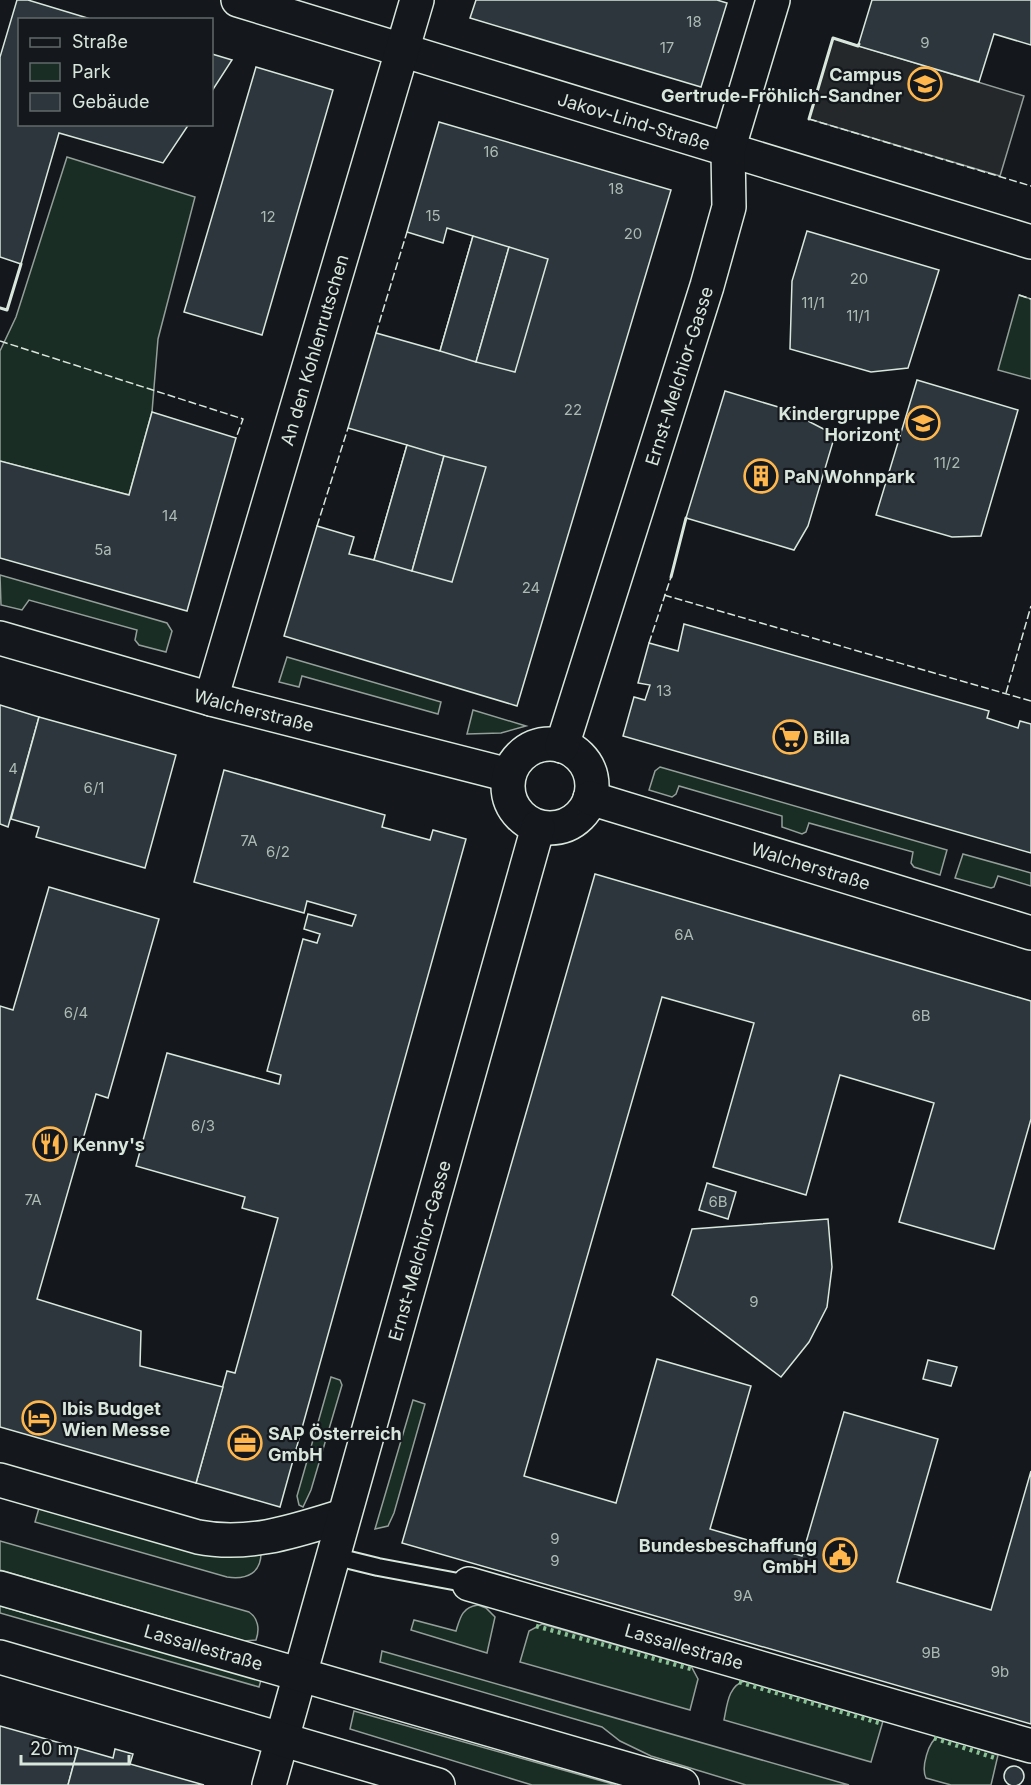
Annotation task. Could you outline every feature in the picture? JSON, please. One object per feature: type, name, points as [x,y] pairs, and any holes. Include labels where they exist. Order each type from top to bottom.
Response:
[{"type":"street","name":"Jakov-Lind-Straße","points":[[238,0],[1031,242]]},
{"type":"street","name":"An den Kohlenrutschen","points":[[211,699],[417,0]]},
{"type":"street","name":"Ernst-Melchior-Gasse","points":[[562,746],[726,219],[729,207],[728,150],[773,0]]},
{"type":"street","name":"Walcherstraße","points":[[0,638],[211,699],[509,776]]},
{"type":"street","points":[[546,744],[562,746],[577,754],[587,766],[591,782],[590,798],[583,812],[570,823],[555,828],[538,827],[524,819],[513,807],[508,792],[509,776],[517,760],[530,749],[546,744]]},
{"type":"street","name":"Walcherstraße","points":[[590,798],[1031,933]]},
{"type":"street","name":"Ernst-Melchior-Gasse","points":[[269,1785],[538,827]]},
{"type":"street","points":[[0,1480],[218,1540],[263,1539],[343,1516]]},
{"type":"street","name":"Lassallestraße","points":[[469,1584],[1031,1746]]},
{"type":"street","name":"Lassallestraße","points":[[0,1588],[682,1785]]},
{"type":"street","points":[[0,1657],[438,1785]]},
{"type":"lane","name":"Lassallestraße","points":[[333,1556],[378,1568],[469,1584]]},
{"type":"green space","points":[[67,157],[195,197],[158,339],[152,412],[129,495],[0,461],[0,351],[16,317]]},
{"type":"green space","points":[[1019,295],[1031,299],[1031,379],[998,370]]},
{"type":"green space","points":[[0,575],[167,623],[172,631],[166,652],[139,645],[135,640],[137,630],[29,600],[22,610],[1,605]]},
{"type":"green space","points":[[287,657],[441,702],[438,714],[302,676],[299,687],[279,682]]},
{"type":"green space","points":[[473,710],[526,726],[501,733],[467,734]]},
{"type":"green space","points":[[660,767],[947,850],[940,875],[914,867],[911,863],[913,852],[809,823],[806,832],[802,834],[782,827],[782,816],[679,786],[672,797],[649,790],[655,771]]},
{"type":"green space","points":[[963,854],[1031,873],[1031,886],[998,876],[994,887],[991,888],[955,878]]},
{"type":"green space","points":[[331,1377],[340,1380],[342,1385],[311,1490],[303,1507],[299,1505],[297,1496]]},
{"type":"green space","points":[[413,1400],[425,1404],[394,1513],[388,1526],[375,1529]]},
{"type":"green space","points":[[41,1501],[261,1551],[261,1559],[256,1570],[247,1576],[227,1577],[35,1522]]},
{"type":"green space","points":[[0,1541],[249,1612],[257,1624],[256,1640],[244,1641],[0,1570]]},
{"type":"green space","points":[[478,1605],[486,1608],[495,1617],[487,1653],[411,1630],[414,1620],[456,1631],[465,1611]]},
{"type":"green space","points":[[0,1606],[261,1680],[259,1687],[0,1613]]},
{"type":"green space","points":[[542,1624],[691,1666],[698,1679],[690,1710],[520,1662],[529,1631]]},
{"type":"green space","points":[[382,1651],[849,1785],[746,1785],[651,1756],[620,1741],[602,1727],[380,1662]]},
{"type":"green space","points":[[745,1681],[883,1721],[871,1762],[724,1720],[732,1691],[739,1683]]},
{"type":"green space","points":[[354,1711],[616,1785],[532,1785],[350,1729]]},
{"type":"green space","points":[[939,1736],[998,1755],[991,1785],[951,1785],[926,1778],[924,1768],[927,1755],[932,1743]]},
{"type":"shaded area","points":[[833,38],[1024,96],[1000,176],[809,119]]},
{"type":"building","points":[[17,0],[28,0],[87,18],[18,18],[18,126],[188,126],[163,163],[59,133],[21,264],[0,257],[0,57]]},
{"type":"building","points":[[476,0],[717,0],[727,3],[701,87],[470,18]]},
{"type":"building","points":[[872,0],[1031,0],[1031,45],[994,34],[979,82],[858,46]]},
{"type":"building","points":[[213,54],[232,60],[213,89]]},
{"type":"building","points":[[256,67],[333,90],[262,335],[184,312]]},
{"type":"building","points":[[439,122],[671,190],[517,706],[284,636],[317,526],[354,537],[349,554],[374,560],[407,445],[348,428],[376,333],[440,351],[473,236],[447,228],[443,243],[407,232]]},
{"type":"building","points":[[807,231],[939,270],[908,368],[871,372],[790,349],[792,281]]},
{"type":"building","points":[[473,236],[509,247],[476,362],[440,351]]},
{"type":"building","points":[[509,247],[548,259],[515,372],[476,362]]},
{"type":"building","name":"PaN Wohnpark","points":[[917,380],[1018,410],[981,536],[952,537],[876,515]]},
{"type":"building","name":"PaN Wohnpark","points":[[725,391],[785,409],[835,435],[808,526],[794,550],[686,518]]},
{"type":"building","points":[[152,412],[236,438],[187,611],[0,558],[0,461],[129,495]]},
{"type":"building","points":[[407,445],[444,456],[412,571],[374,560]]},
{"type":"building","points":[[444,456],[486,467],[452,582],[412,571]]},
{"type":"building","points":[[684,624],[989,711],[987,718],[1018,728],[1020,721],[1031,724],[1031,853],[623,736],[634,697],[645,700],[650,685],[638,683],[649,643],[678,651]]},
{"type":"building","points":[[0,705],[39,717],[8,827],[0,824]]},
{"type":"building","points":[[39,717],[176,755],[145,868],[36,837],[39,827],[11,819]]},
{"type":"building","points":[[224,770],[385,815],[382,827],[430,840],[433,830],[466,839],[280,1507],[196,1483],[227,1371],[235,1373],[278,1218],[242,1208],[245,1197],[136,1166],[167,1053],[279,1084],[281,1075],[267,1071],[303,939],[317,943],[320,934],[304,929],[308,914],[352,926],[356,915],[307,901],[304,913],[194,882]]},
{"type":"building","points":[[595,874],[1031,1001],[1031,1119],[994,1249],[899,1222],[934,1103],[840,1075],[806,1195],[713,1167],[754,1023],[662,997],[524,1476],[616,1503],[657,1359],[751,1386],[710,1529],[802,1556],[844,1412],[938,1439],[897,1582],[991,1610],[1031,1471],[1031,1724],[402,1543]]},
{"type":"building","points":[[49,887],[159,919],[108,1098],[96,1094],[37,1299],[141,1331],[140,1366],[223,1387],[196,1483],[0,1427],[0,1006],[13,1010]]},
{"type":"building","points":[[707,1183],[736,1192],[728,1219],[699,1210]]},
{"type":"building","points":[[828,1219],[832,1267],[827,1307],[809,1342],[781,1377],[672,1295],[692,1229]]},
{"type":"building","points":[[928,1360],[957,1367],[951,1386],[923,1379]]},
{"type":"building","points":[[0,1726],[78,1748],[68,1785],[0,1785]]},
{"type":"building","points":[[78,1748],[113,1758],[115,1749],[133,1754],[130,1764],[204,1785],[68,1785]]},
{"type":"building","points":[[1014,1766],[1021,1769],[1024,1776],[1021,1783],[1014,1786],[1007,1783],[1004,1776],[1007,1769]]},
{"type":"hedge","points":[[536,1626],[695,1670]]},
{"type":"hedge","points":[[739,1682],[883,1724]]},
{"type":"hedge","points":[[934,1738],[998,1759]]},
{"type":"fence","points":[[809,119],[1031,186]]},
{"type":"fence","points":[[376,333],[407,232]]},
{"type":"fence","points":[[1019,295],[1031,299]]},
{"type":"fence","points":[[0,341],[243,419],[236,438]]},
{"type":"fence","points":[[317,526],[348,428]]},
{"type":"fence","points":[[649,643],[671,577]]},
{"type":"fence","points":[[664,595],[1031,701]]},
{"type":"fence","points":[[1006,693],[1031,606]]},
{"type":"wall","points":[[809,119],[833,38],[858,46],[859,44]]},
{"type":"wall","points":[[0,308],[7,310],[21,264]]},
{"type":"wall","points":[[671,577],[686,518]]},
{"type":"place","name":"Campus Gertrude-Fröhlich-Sandner","points":[[925,84]]},
{"type":"place","name":"Kindergruppe Horizont","points":[[923,423]]},
{"type":"place","name":"PaN Wohnpark","points":[[761,476]]},
{"type":"place","name":"Billa","points":[[790,737]]},
{"type":"place","name":"Kenny's","points":[[50,1144]]},
{"type":"place","name":"Ibis Budget Wien Messe","points":[[39,1418]]},
{"type":"place","name":"SAP Österreich GmbH","points":[[245,1443]]},
{"type":"place","name":"Bundesbeschaffung GmbH","points":[[840,1555]]}]
